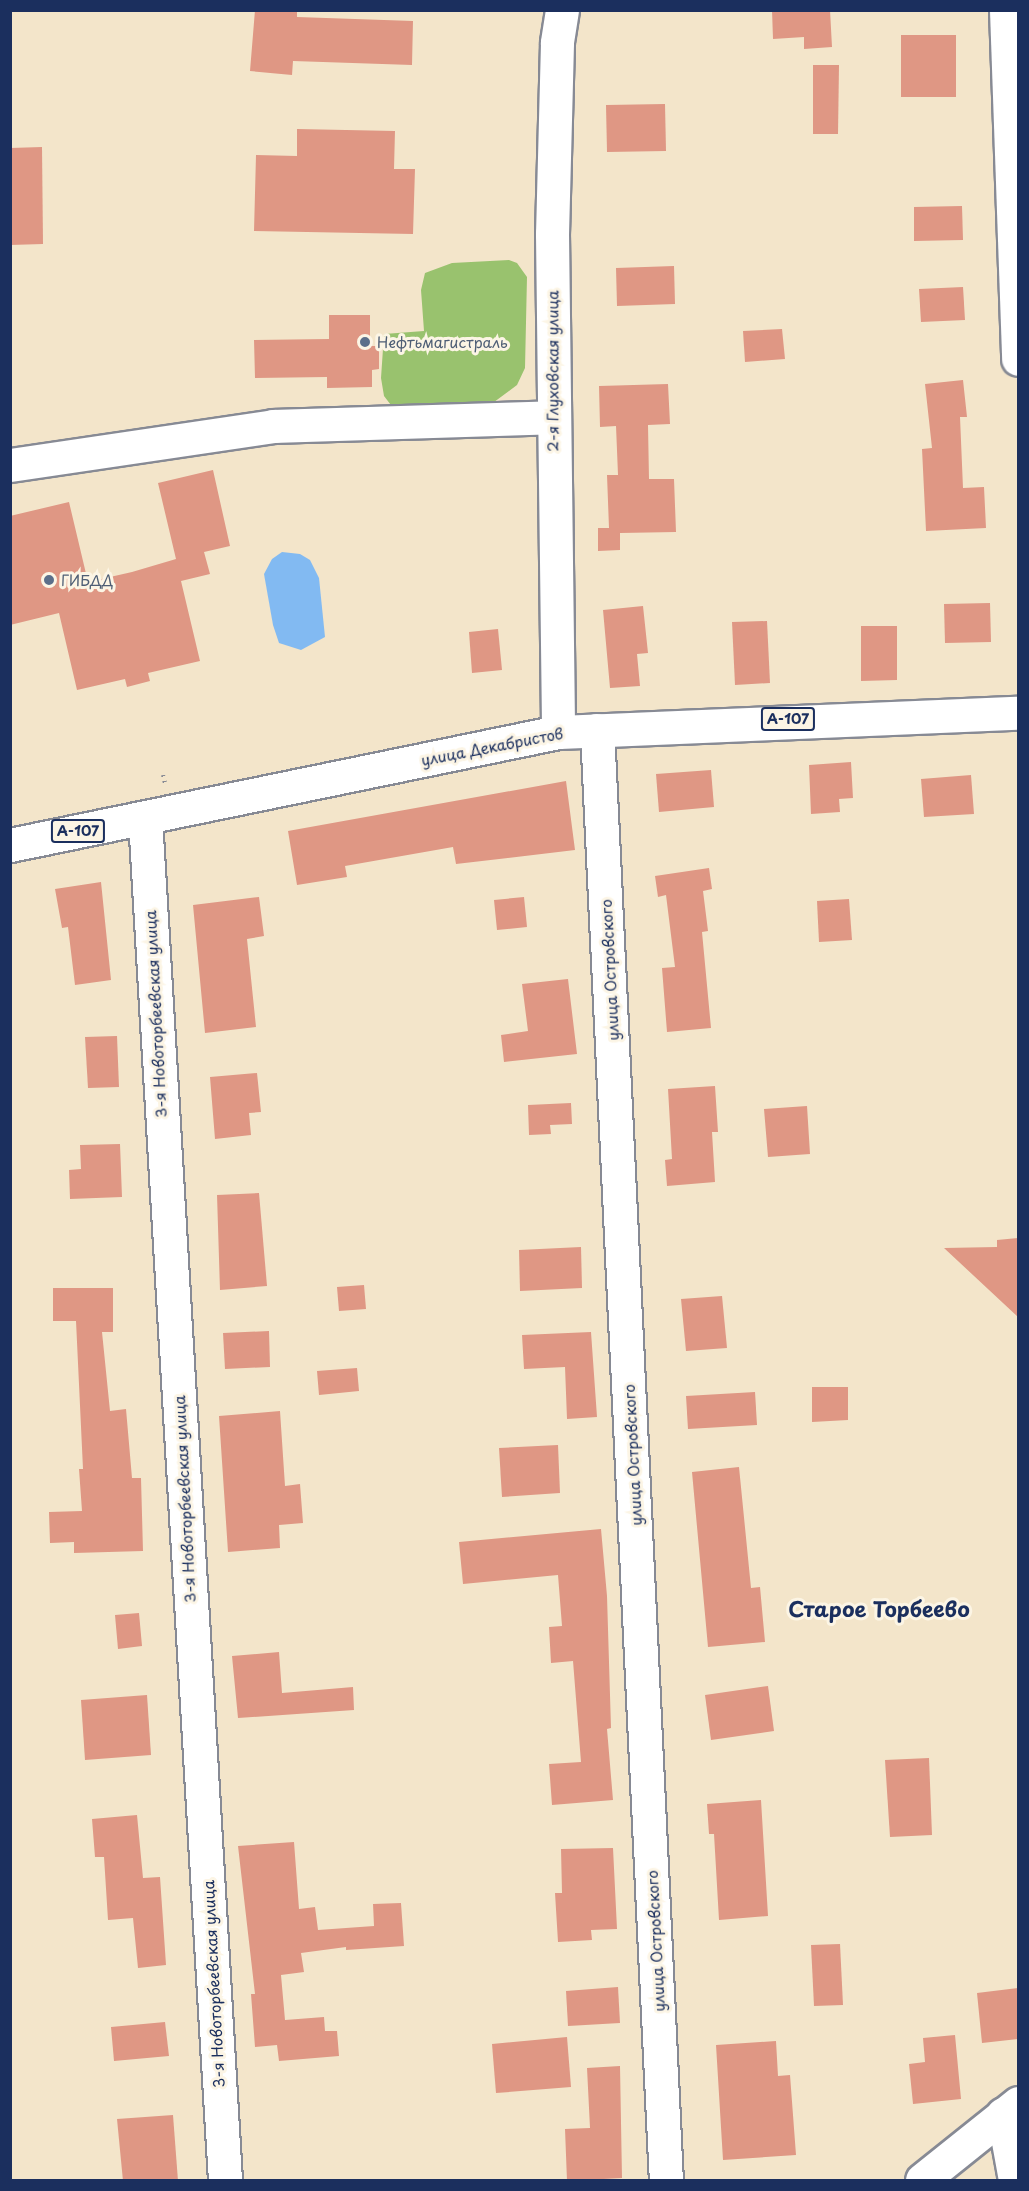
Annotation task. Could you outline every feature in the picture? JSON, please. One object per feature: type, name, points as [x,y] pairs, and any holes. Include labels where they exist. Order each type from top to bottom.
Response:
[{"type":"main road","name":"2-я Глуховская улица","points":[[558,732],[552,417],[552,234],[557,43],[562,10]]},
{"type":"main road","points":[[1006,10],[1018,359]]},
{"type":"main road","points":[[10,465],[273,426],[552,417]]},
{"type":"main road","name":"улица Декабристов","points":[[10,845],[558,732],[1018,712]]},
{"type":"main road","name":"улица Островского","points":[[597,730],[666,2181]]},
{"type":"main road","name":"3-я Новоторбеевская улица","points":[[145,818],[225,2181]]},
{"type":"main road","points":[[922,2181],[1011,2108]]},
{"type":"main road","points":[[1011,2108],[1015,2181]]},
{"type":"green space","points":[[509,260],[517,263],[527,277],[525,368],[517,385],[486,408],[394,409],[384,396],[381,378],[384,334],[424,331],[421,290],[425,273],[452,263]]},
{"type":"water","points":[[282,552],[300,554],[310,560],[319,578],[325,637],[301,650],[279,643],[273,625],[264,574],[272,559]]},
{"type":"building","points":[[255,10],[297,10],[297,17],[413,21],[412,65],[293,61],[292,75],[250,71]]},
{"type":"building","points":[[772,10],[830,10],[832,47],[804,49],[804,37],[773,39]]},
{"type":"building","points":[[901,35],[956,35],[956,97],[901,97]]},
{"type":"building","points":[[813,65],[839,65],[838,134],[813,134]]},
{"type":"building","points":[[665,104],[666,151],[607,152],[606,105]]},
{"type":"building","points":[[297,129],[395,131],[394,169],[415,169],[413,234],[254,231],[256,155],[297,156]]},
{"type":"building","points":[[42,147],[43,244],[10,245],[10,148]]},
{"type":"building","points":[[962,206],[963,240],[914,241],[914,207]]},
{"type":"building","points":[[674,266],[675,304],[617,306],[616,268]]},
{"type":"building","points":[[963,287],[965,320],[921,322],[919,289]]},
{"type":"building","points":[[329,315],[370,315],[370,346],[379,346],[379,369],[372,370],[372,387],[327,388],[327,377],[255,378],[254,340],[329,339]]},
{"type":"building","points":[[782,329],[785,359],[745,362],[743,331]]},
{"type":"building","points":[[963,380],[967,417],[960,417],[963,488],[984,487],[986,528],[926,531],[922,449],[932,448],[925,384]]},
{"type":"building","points":[[668,384],[670,424],[648,425],[649,479],[674,479],[676,532],[620,533],[620,550],[598,551],[598,528],[609,528],[607,475],[618,475],[616,426],[600,427],[599,386]]},
{"type":"building","name":"ГИБДД","points":[[213,470],[230,546],[204,552],[210,574],[181,581],[200,661],[148,673],[150,681],[127,687],[125,679],[77,690],[59,613],[10,625],[10,516],[69,502],[88,582],[176,559],[158,483]]},
{"type":"building","points":[[990,603],[991,642],[945,643],[944,604]]},
{"type":"building","points":[[643,606],[648,653],[637,654],[640,686],[610,688],[603,610]]},
{"type":"building","points":[[767,621],[770,683],[735,685],[732,622]]},
{"type":"building","points":[[861,626],[897,626],[897,680],[861,681]]},
{"type":"building","points":[[498,629],[502,670],[472,673],[469,632]]},
{"type":"building","points":[[851,762],[853,798],[839,799],[840,812],[811,814],[809,765]]},
{"type":"building","points":[[711,770],[714,807],[659,812],[656,774]]},
{"type":"building","points":[[971,775],[974,814],[924,817],[921,779]]},
{"type":"building","points":[[566,781],[575,850],[456,864],[453,847],[345,866],[347,877],[297,885],[288,831]]},
{"type":"building","points":[[709,868],[712,889],[703,891],[708,931],[702,932],[711,1028],[667,1032],[662,968],[675,967],[666,895],[658,897],[655,876]]},
{"type":"building","points":[[101,882],[111,980],[75,985],[68,927],[62,928],[55,889]]},
{"type":"building","points":[[259,897],[264,936],[247,939],[256,1027],[205,1033],[193,905]]},
{"type":"building","points":[[524,897],[527,927],[497,930],[494,900]]},
{"type":"building","points":[[849,899],[852,940],[819,942],[817,901]]},
{"type":"building","points":[[568,979],[577,1054],[504,1062],[501,1035],[528,1031],[522,984]]},
{"type":"building","points":[[117,1036],[119,1087],[88,1088],[85,1037]]},
{"type":"building","points":[[257,1073],[261,1112],[249,1113],[251,1135],[215,1139],[210,1077]]},
{"type":"building","points":[[715,1086],[718,1132],[712,1132],[715,1182],[667,1186],[665,1160],[672,1159],[668,1089]]},
{"type":"building","points":[[571,1103],[572,1124],[550,1125],[551,1134],[529,1135],[528,1105]]},
{"type":"building","points":[[807,1106],[810,1154],[768,1157],[764,1109]]},
{"type":"building","points":[[120,1144],[122,1197],[70,1199],[69,1170],[81,1169],[80,1145]]},
{"type":"building","points":[[259,1193],[267,1286],[220,1290],[217,1195]]},
{"type":"building","points":[[1018,1238],[1018,1317],[944,1248],[997,1247],[997,1240]]},
{"type":"building","points":[[581,1247],[582,1288],[520,1291],[519,1250]]},
{"type":"building","points":[[364,1285],[366,1309],[339,1311],[337,1287]]},
{"type":"building","points":[[53,1288],[113,1288],[113,1332],[102,1332],[110,1411],[126,1409],[132,1478],[141,1478],[143,1551],[74,1553],[74,1542],[50,1543],[49,1512],[82,1511],[79,1469],[83,1469],[76,1321],[53,1321]]},
{"type":"building","points":[[722,1296],[727,1348],[686,1351],[681,1299]]},
{"type":"building","points":[[269,1331],[270,1367],[225,1369],[223,1333]]},
{"type":"building","points":[[591,1332],[597,1417],[567,1419],[565,1367],[524,1369],[522,1335]]},
{"type":"building","points":[[357,1368],[359,1391],[319,1395],[317,1371]]},
{"type":"building","points":[[812,1387],[848,1387],[848,1420],[812,1422]]},
{"type":"building","points":[[755,1392],[757,1425],[688,1429],[686,1396]]},
{"type":"building","points":[[280,1411],[285,1486],[300,1484],[303,1523],[279,1525],[280,1548],[228,1552],[219,1416]]},
{"type":"building","points":[[558,1445],[560,1493],[502,1497],[499,1448]]},
{"type":"building","points":[[739,1467],[751,1588],[760,1587],[765,1642],[708,1647],[692,1472]]},
{"type":"building","points":[[601,1529],[607,1596],[611,1728],[607,1729],[613,1800],[552,1805],[549,1764],[581,1762],[573,1661],[551,1663],[549,1627],[562,1626],[558,1575],[463,1584],[459,1542]]},
{"type":"building","points":[[139,1613],[142,1646],[118,1649],[115,1615]]},
{"type":"building","points":[[279,1652],[282,1693],[353,1687],[354,1710],[238,1718],[232,1656]]},
{"type":"building","points":[[768,1686],[774,1731],[711,1740],[705,1695]]},
{"type":"building","points":[[147,1695],[151,1755],[85,1760],[81,1700]]},
{"type":"building","points":[[929,1758],[932,1835],[890,1837],[885,1760]]},
{"type":"building","points":[[761,1800],[768,1916],[719,1920],[714,1834],[709,1834],[707,1804]]},
{"type":"building","points":[[137,1815],[143,1878],[160,1877],[166,1965],[138,1968],[133,1918],[108,1920],[104,1857],[95,1857],[92,1819]]},
{"type":"building","points":[[294,1842],[299,1909],[315,1907],[318,1930],[374,1926],[373,1904],[401,1903],[404,1946],[346,1950],[346,1947],[301,1953],[304,1972],[281,1975],[285,2020],[324,2017],[325,2031],[337,2031],[339,2056],[279,2061],[277,2045],[255,2047],[251,1994],[255,1994],[238,1846]]},
{"type":"building","points":[[613,1848],[617,1929],[591,1930],[592,1940],[558,1942],[555,1893],[562,1893],[561,1849]]},
{"type":"building","points":[[840,1944],[843,2005],[814,2006],[811,1945]]},
{"type":"building","points":[[618,1987],[620,2023],[568,2026],[566,1991]]},
{"type":"building","points":[[1018,1988],[1018,2039],[982,2043],[977,1993]]},
{"type":"building","points":[[165,2022],[169,2056],[114,2061],[111,2027]]},
{"type":"building","points":[[955,2035],[961,2099],[913,2104],[909,2064],[925,2062],[923,2038]]},
{"type":"building","points":[[567,2037],[571,2087],[496,2093],[492,2044]]},
{"type":"building","points":[[776,2041],[778,2076],[790,2075],[796,2155],[723,2160],[716,2045]]},
{"type":"building","points":[[620,2066],[622,2178],[567,2181],[565,2129],[590,2128],[587,2068]]},
{"type":"building","points":[[173,2115],[178,2181],[123,2181],[117,2119]]},
{"type":"place","name":"Нефтьмагистраль","points":[[365,342]]},
{"type":"place","name":"ГИБДД","points":[[49,580]]},
{"type":"district","name":"Старое Торбеево","points":[[879,1608]]}]
